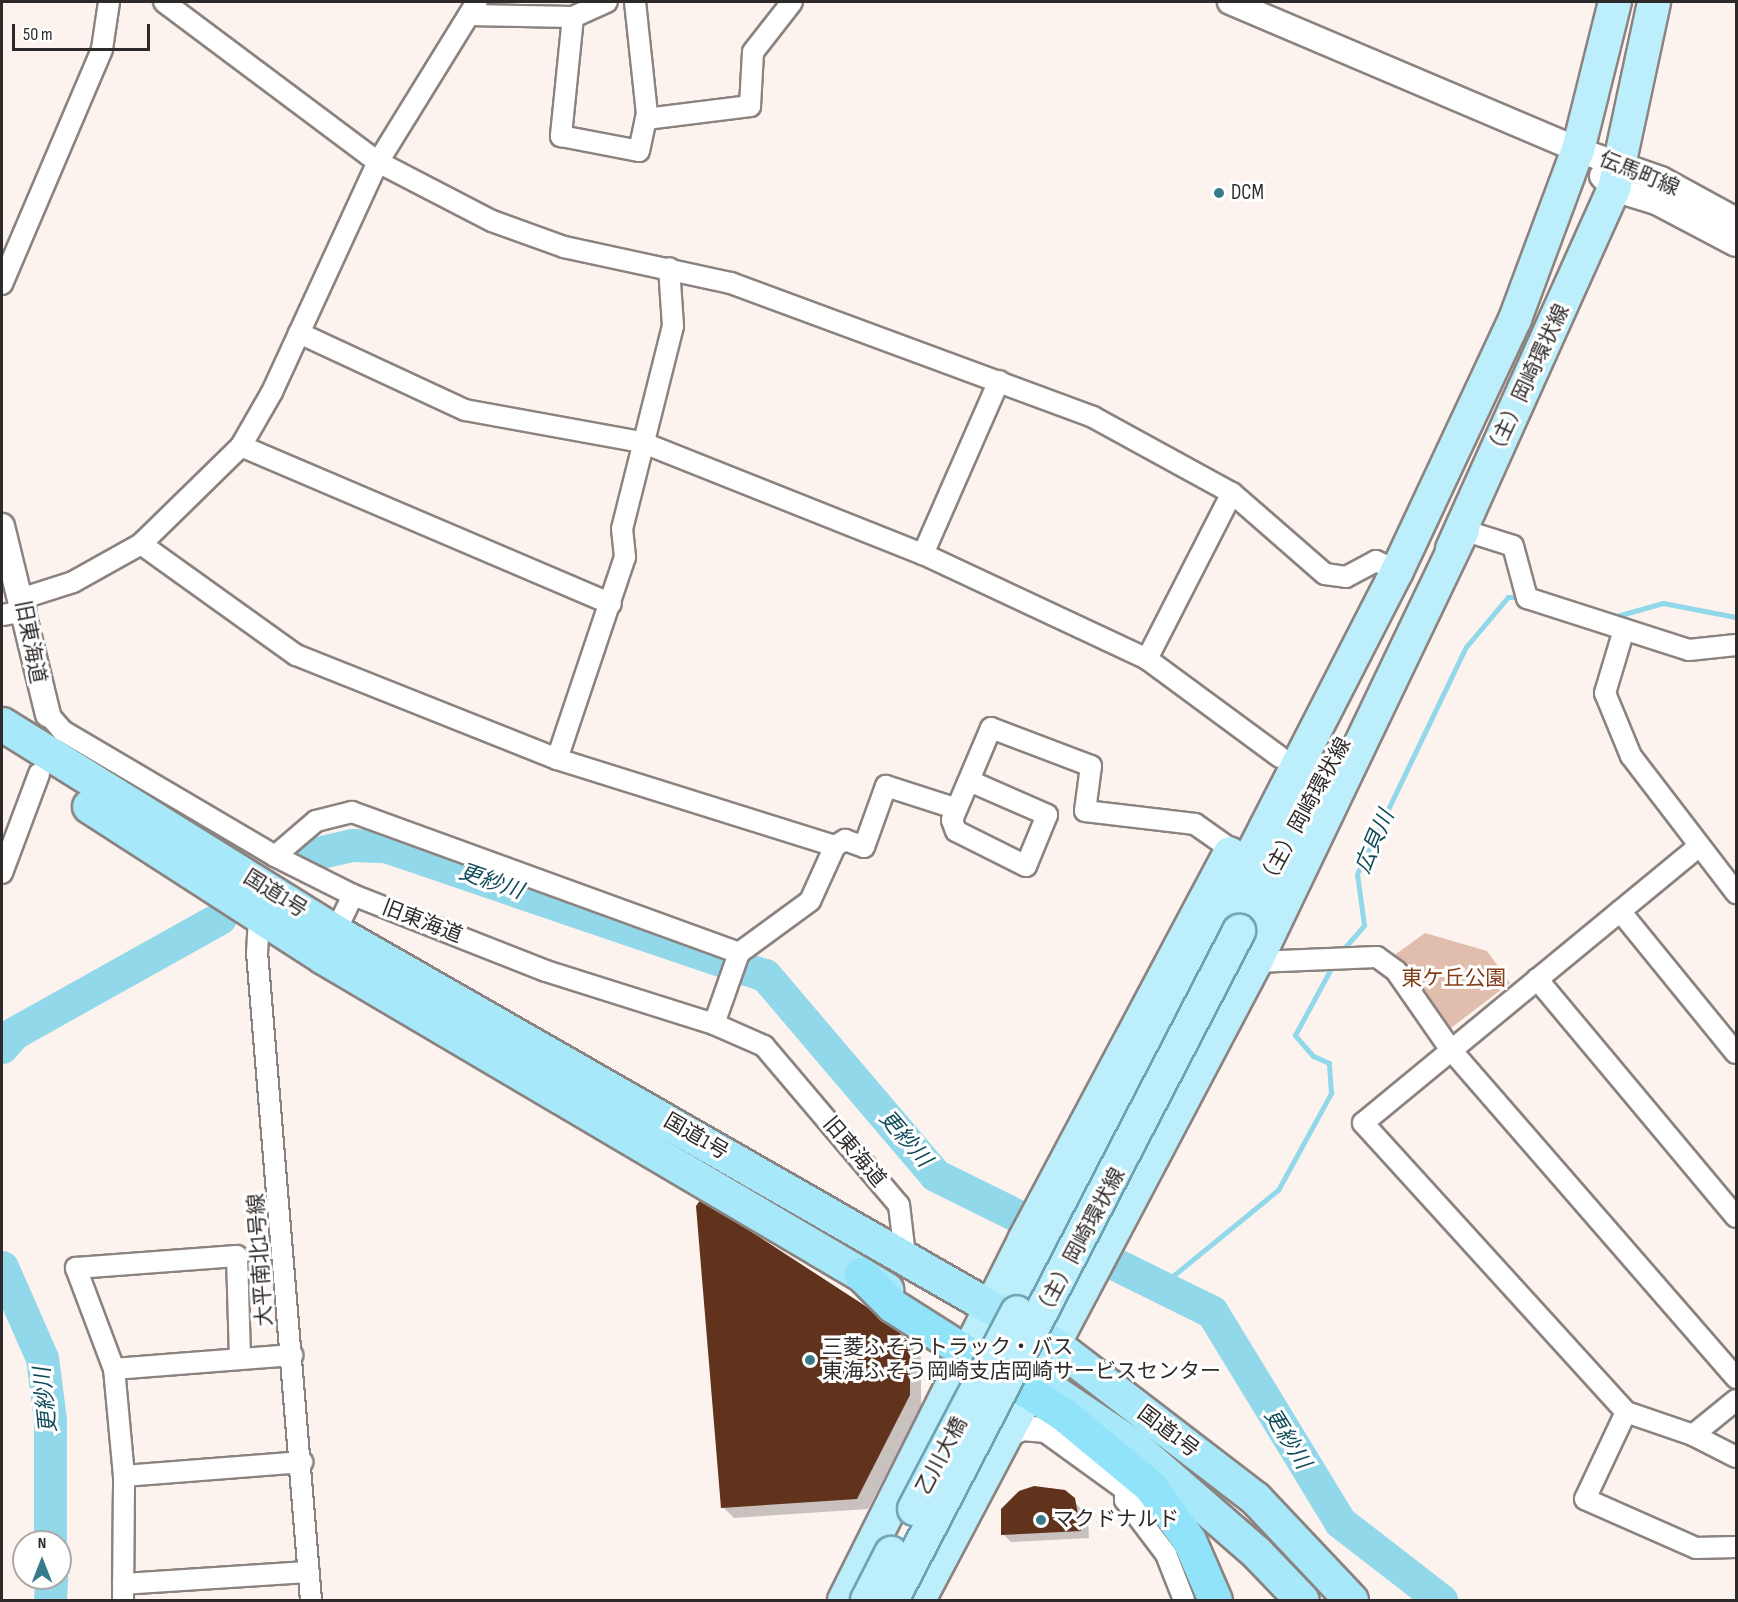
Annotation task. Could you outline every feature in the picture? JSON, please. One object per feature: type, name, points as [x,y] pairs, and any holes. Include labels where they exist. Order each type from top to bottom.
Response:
[{"type":"highway","name":"国道1号","points":[[2,724],[329,944],[861,1274],[893,1306],[970,1349]]},
{"type":"highway","name":"国道1号","points":[[2,750],[259,916],[329,944],[904,1256],[1013,1301],[1053,1343],[1255,1498],[1351,1600]]},
{"type":"highway","points":[[970,1349],[1030,1384],[1150,1486],[1189,1540],[1215,1600]]},
{"type":"highway","name":"国道1号","points":[[1030,1384],[1133,1445],[1256,1552],[1302,1600]]},
{"type":"main road","name":"（主）岡崎環状線","points":[[892,1600],[1229,927],[1519,308],[1578,150],[1615,2]]},
{"type":"main road","name":"（主）岡崎環状線","points":[[1013,1301],[1462,530],[1618,177],[1654,2]]},
{"type":"main road","points":[[919,1600],[1000,1438],[1256,962],[1462,530]]},
{"type":"main road","points":[[844,1600],[970,1349],[1013,1301],[1024,1240],[1280,757],[1397,571]]},
{"type":"main road","name":"乙川大橋","points":[[867,1600],[1013,1301]]},
{"type":"street","points":[[2,284],[102,49],[109,2]]},
{"type":"street","points":[[164,2],[378,162],[492,221],[564,247],[731,283],[1093,417],[1232,493],[1324,574],[1346,578],[1376,561],[1397,571]]},
{"type":"street","points":[[2,615],[73,582],[141,544],[241,446],[299,333],[378,162],[473,8],[573,17],[607,2]]},
{"type":"street","points":[[573,17],[561,136],[639,151],[646,119],[635,2]]},
{"type":"street","points":[[646,119],[750,106],[753,52],[792,2]]},
{"type":"street","points":[[1230,2],[1578,150]]},
{"type":"street","name":"伝馬町線","points":[[1578,150],[1656,202],[1737,244]]},
{"type":"street","name":"伝馬町線","points":[[1618,177],[1661,179],[1737,220]]},
{"type":"street","points":[[557,759],[625,557],[622,529],[641,442],[673,326],[669,268]]},
{"type":"street","points":[[299,333],[465,410],[641,442],[923,554],[1147,659],[1280,757]]},
{"type":"street","points":[[923,554],[999,381]]},
{"type":"street","points":[[241,446],[611,604]]},
{"type":"street","points":[[1147,659],[1232,493]]},
{"type":"street","name":"旧東海道","points":[[2,526],[24,604],[48,714],[63,731],[275,856],[353,895],[546,971],[714,1024],[764,1046],[899,1205],[904,1256]]},
{"type":"street","points":[[1462,530],[1513,546],[1527,598],[1609,622],[1623,633],[1689,650],[1737,645]]},
{"type":"street","points":[[141,544],[297,655],[557,759],[835,846]]},
{"type":"street","points":[[1623,633],[1605,693],[1640,772],[1737,893]]},
{"type":"street","points":[[972,783],[1047,815],[1026,866],[956,831],[954,808],[972,783],[992,728],[1090,766],[1086,811],[1195,824],[1232,850]]},
{"type":"street","points":[[2,873],[39,774]]},
{"type":"street","points":[[714,1024],[739,952],[810,901],[835,846],[845,840],[864,847],[886,786],[954,808]]},
{"type":"street","points":[[275,856],[316,821],[352,812],[739,952]]},
{"type":"street","points":[[1698,847],[1363,1123],[1626,1412],[1693,1435],[1737,1457]]},
{"type":"street","points":[[329,944],[353,895]]},
{"type":"street","points":[[1620,911],[1737,1053]]},
{"type":"street","name":"大平南北1号線","points":[[259,916],[257,952],[302,1462],[310,1600]]},
{"type":"street","points":[[1256,962],[1377,957],[1396,971],[1451,1050],[1737,1378]]},
{"type":"street","points":[[1537,979],[1737,1217]]},
{"type":"street","points":[[240,1356],[237,1256],[76,1268],[114,1369],[124,1476],[123,1592],[309,1572]]},
{"type":"street","points":[[114,1369],[240,1356],[292,1355]]},
{"type":"street","points":[[1693,1435],[1737,1400]]},
{"type":"street","points":[[1626,1412],[1585,1498],[1696,1548],[1737,1548]]},
{"type":"street","points":[[1000,1438],[1038,1427],[1125,1486],[1189,1540]]},
{"type":"street","points":[[124,1476],[302,1462]]},
{"type":"street","points":[[1125,1486],[1125,1500],[1166,1554],[1184,1600]]},
{"type":"street","points":[[830,1600],[871,1527],[900,1492]]},
{"type":"street","points":[[929,1600],[951,1536]]},
{"type":"green space","name":"東ケ丘公園","points":[[1425,933],[1487,951],[1510,983],[1447,1031],[1396,964],[1396,954]]},
{"type":"building","name":"三菱ふそうトラック・バス 東海ふそう岡崎支店岡崎サービスセンター","points":[[701,1199],[890,1322],[910,1344],[910,1395],[857,1499],[721,1508],[696,1206]]},
{"type":"building","name":"マクドナルド","points":[[1034,1486],[1065,1490],[1075,1498],[1081,1531],[1001,1535],[1001,1509],[1019,1491]]},
{"type":"waterway","name":"広貝川","points":[[1340,953],[1364,925],[1357,874],[1466,647],[1508,597],[1523,597]]},
{"type":"waterway","name":"広貝川","points":[[1613,617],[1663,603],[1736,617]]},
{"type":"waterway","name":"更紗川","points":[[308,855],[352,845],[385,846],[765,975],[935,1175],[1212,1312],[1340,1522],[1441,1600]]},
{"type":"waterway","name":"更紗川","points":[[2,1047],[14,1033],[220,918]]},
{"type":"waterway","name":"広貝川","points":[[1163,1284],[1278,1190],[1331,1093],[1329,1063],[1313,1056],[1295,1035],[1334,963]]},
{"type":"waterway","name":"更紗川","points":[[2,1267],[42,1358],[50,1420],[50,1530]]},
{"type":"waterway","name":"更紗川","points":[[50,1590],[50,1600]]},
{"type":"place","name":"DCM","points":[[1219,193]]},
{"type":"place","name":"三菱ふそうトラック・バス 東海ふそう岡崎支店岡崎サービスセンター","points":[[810,1360]]},
{"type":"place","name":"マクドナルド","points":[[1041,1520]]}]
